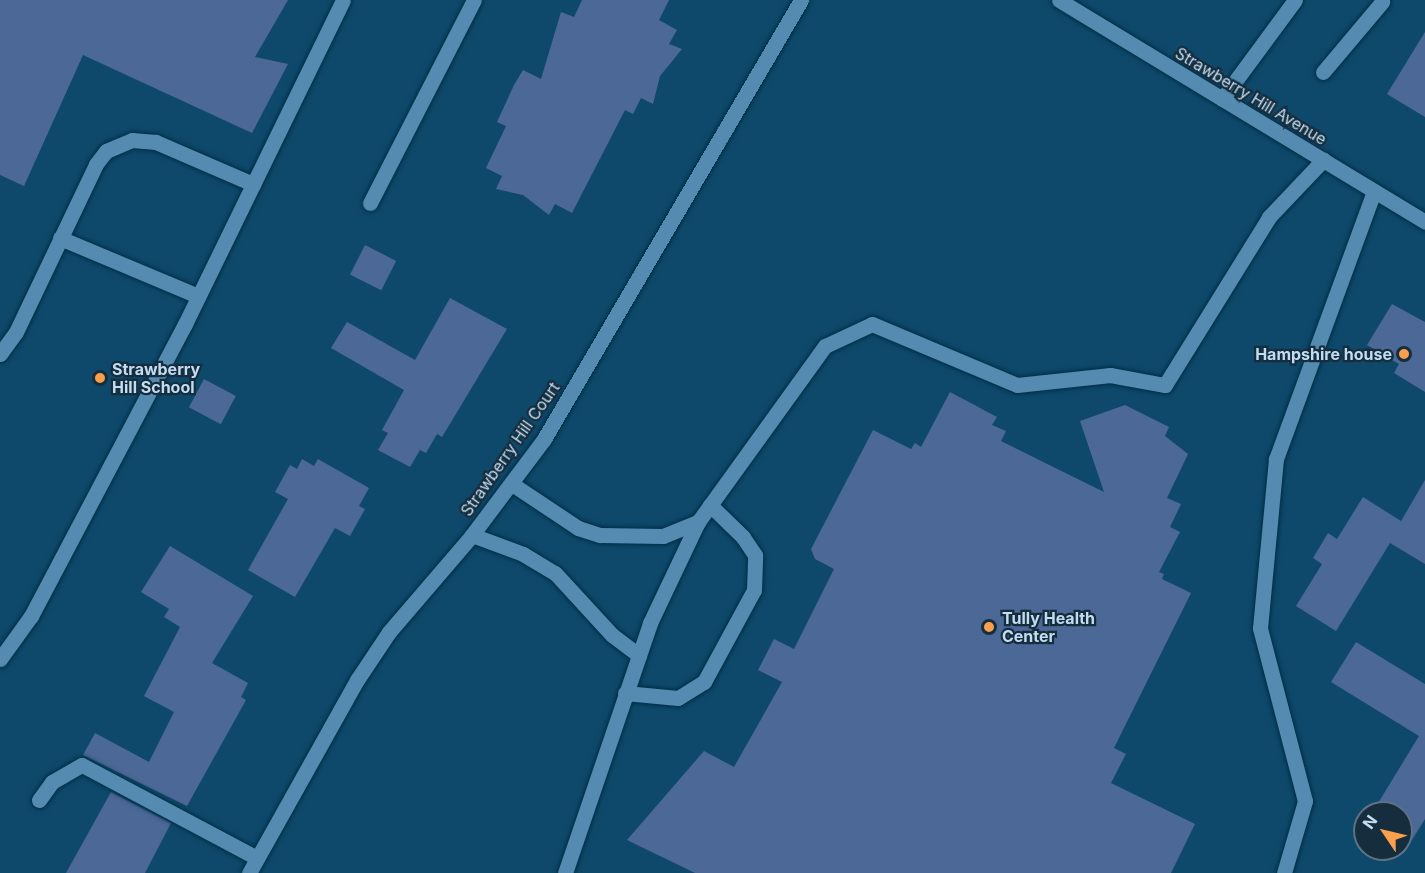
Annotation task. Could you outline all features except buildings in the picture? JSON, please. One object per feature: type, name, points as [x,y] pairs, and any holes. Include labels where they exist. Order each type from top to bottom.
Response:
[{"type":"street","points":[[0,659],[31,616],[198,296],[343,0]]},
{"type":"street","points":[[370,203],[474,0]]},
{"type":"street","name":"Strawberry Hill Court","points":[[249,873],[357,680],[389,632],[472,535],[512,484],[584,372],[801,0]]},
{"type":"street","name":"Strawberry Hill Avenue","points":[[1059,0],[1425,222]]},
{"type":"street","points":[[1222,99],[1295,0]]},
{"type":"street","points":[[1323,72],[1382,1]]},
{"type":"street","points":[[0,354],[16,332],[96,164],[106,151],[132,140],[156,142],[253,184]]},
{"type":"street","points":[[565,873],[639,655],[698,522],[825,346],[872,324],[1017,385],[1110,375],[1165,385],[1269,217],[1323,160]]},
{"type":"street","points":[[1284,873],[1305,801],[1260,628],[1276,459],[1374,191]]},
{"type":"street","points":[[60,238],[198,296]]},
{"type":"street","points":[[512,484],[578,528],[600,535],[663,536],[698,522]]},
{"type":"street","points":[[626,693],[678,698],[704,682],[754,590],[755,555],[743,537],[710,506]]},
{"type":"street","points":[[472,535],[523,554],[555,573],[612,635],[639,655]]},
{"type":"street","points":[[39,800],[52,782],[82,765],[257,858]]},
{"type":"place","name":"Hampshire house","points":[[1404,354]]},
{"type":"place","name":"Strawberry Hill School","points":[[100,378]]},
{"type":"place","name":"Tully Health Center","points":[[989,627]]}]
